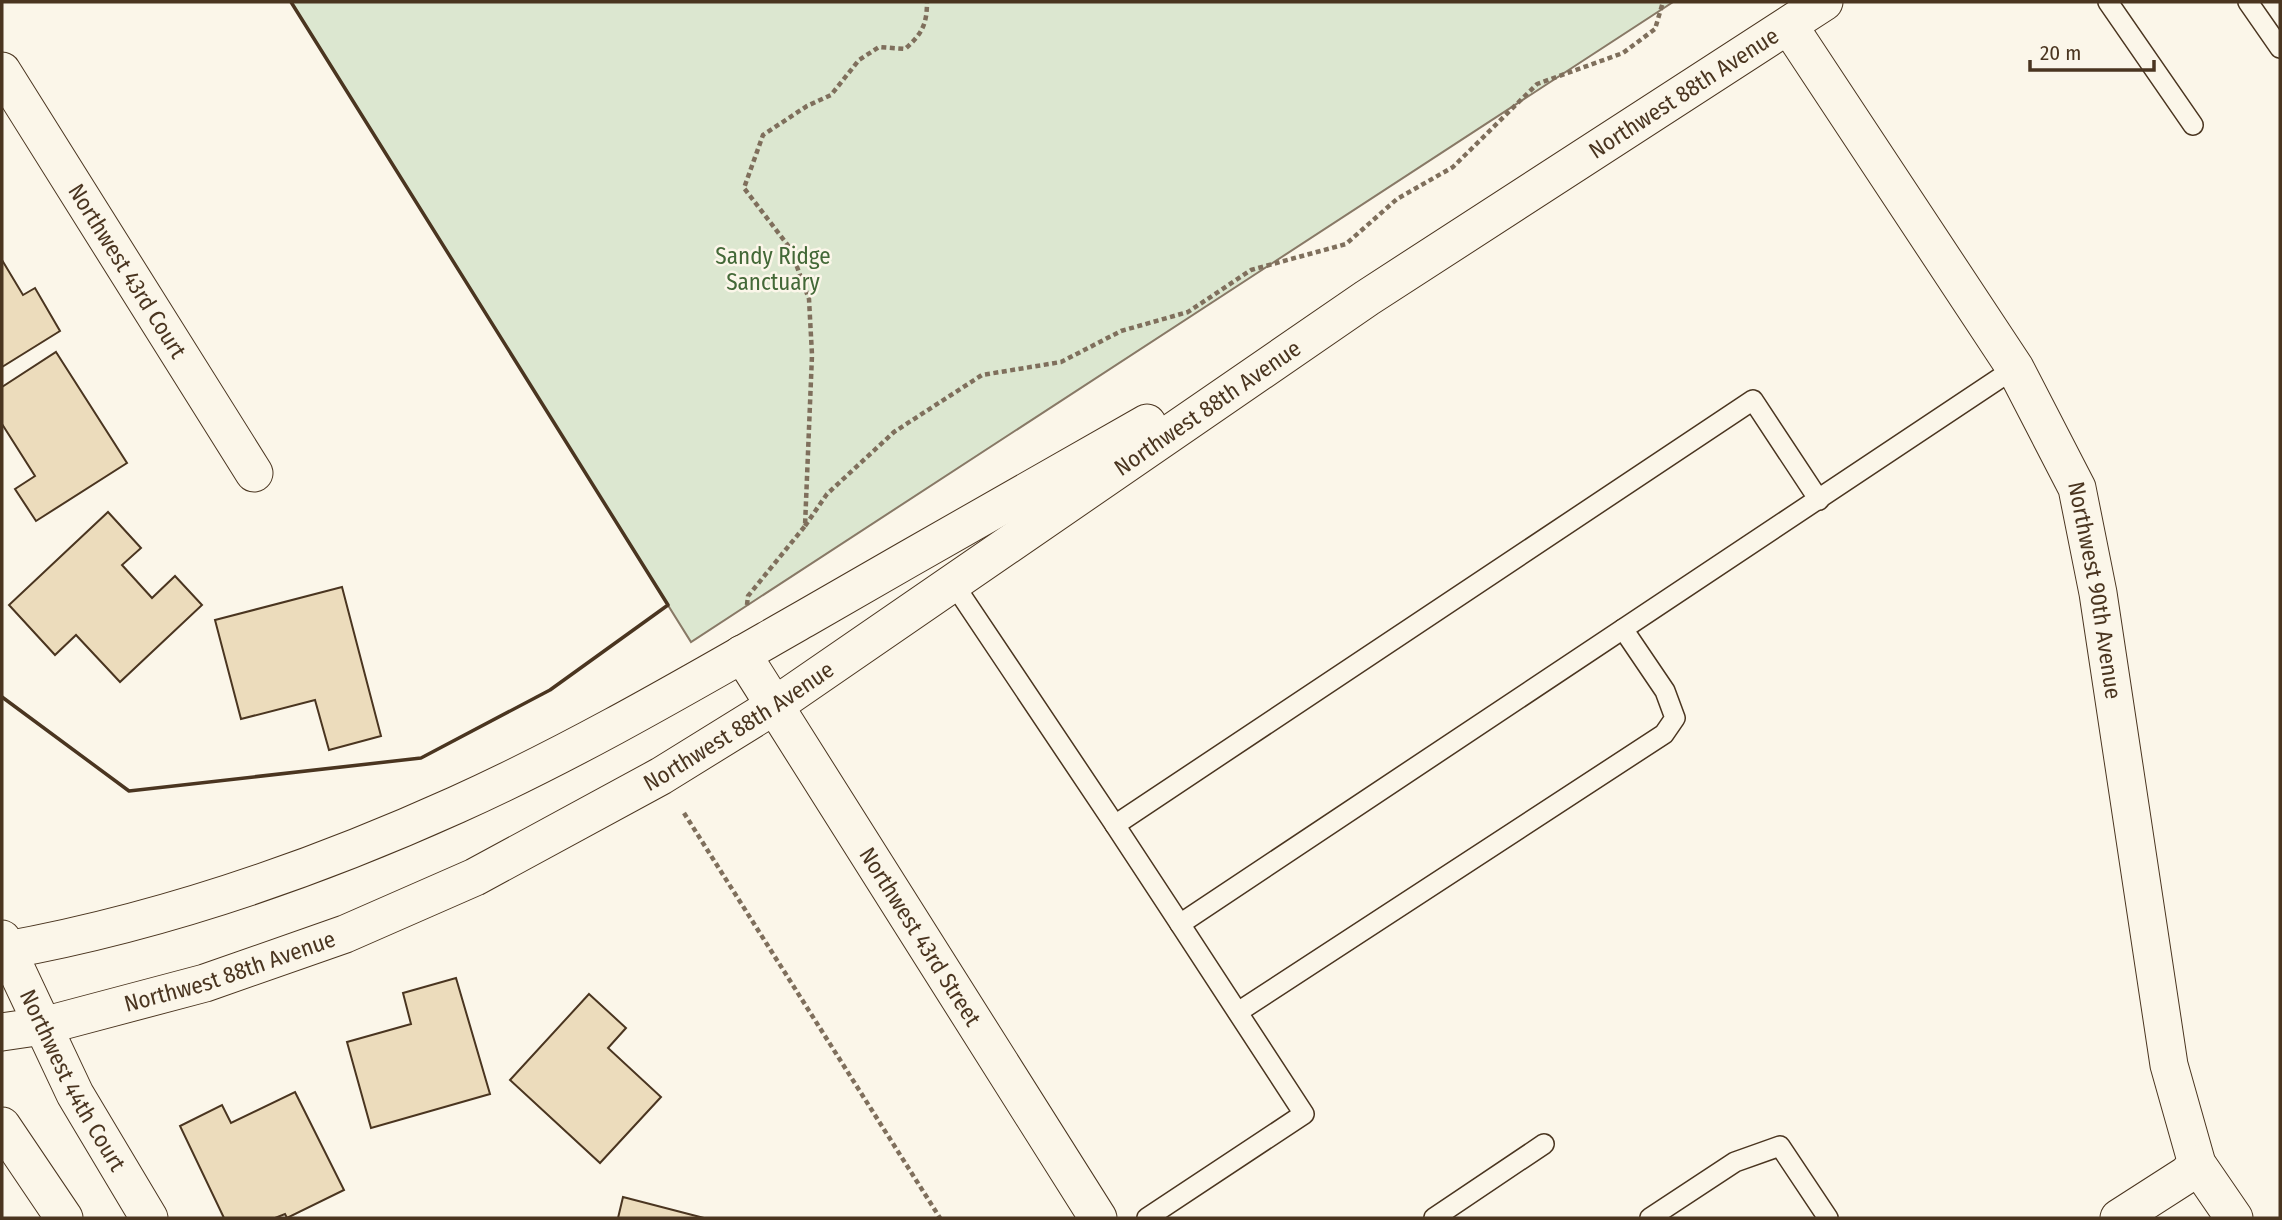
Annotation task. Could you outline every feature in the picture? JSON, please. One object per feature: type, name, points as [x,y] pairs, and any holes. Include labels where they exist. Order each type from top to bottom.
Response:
[{"type":"street","name":"Northwest 88th Avenue","points":[[2,1032],[43,1026],[218,979],[280,958],[475,877],[662,776],[774,706],[1367,298],[1824,2]]},
{"type":"street","name":"Northwest 90th Avenue","points":[[1789,26],[2015,369],[2077,488],[2098,593],[2169,1065],[2197,1164],[2234,1218]]},
{"type":"street","name":"Northwest 43rd Court","points":[[2,71],[254,473]]},
{"type":"street","name":"Northwest 88th Avenue","points":[[3,947],[99,930],[172,910],[317,863],[456,805],[559,754],[742,654],[1367,298]]},
{"type":"street","name":"Northwest 43rd Street","points":[[742,654],[1098,1218]]},
{"type":"street","name":"Northwest 44th Court","points":[[3,947],[75,1094],[149,1218]]},
{"type":"street","points":[[2,1126],[64,1218]]},
{"type":"street","points":[[2119,1218],[2186,1175],[2197,1164]]},
{"type":"lane","points":[[2108,2],[2193,125]]},
{"type":"lane","points":[[2248,2],[2280,48]]},
{"type":"lane","points":[[1180,924],[2015,369]]},
{"type":"lane","points":[[1115,825],[1753,400],[1819,500]]},
{"type":"lane","points":[[953,583],[1304,1114],[1147,1218]]},
{"type":"lane","points":[[1238,1012],[1664,734],[1675,718],[1665,691],[1623,629]]},
{"type":"lane","points":[[1434,1218],[1544,1144]]},
{"type":"lane","points":[[1650,1218],[1735,1162],[1780,1146],[1828,1218]]},
{"type":"path","points":[[805,526],[813,355],[808,299],[790,248],[744,188],[763,135],[807,106],[831,95],[859,60],[879,47],[905,49],[920,36],[927,15],[927,2]]},
{"type":"path","points":[[742,654],[748,596],[805,526],[827,494],[894,432],[982,375],[1061,362],[1121,331],[1188,312],[1251,270],[1346,244],[1397,199],[1453,167],[1537,84],[1623,53],[1655,29],[1663,2]]},
{"type":"path","points":[[684,813],[940,1218]]},
{"type":"green space","name":"Sandy Ridge Sanctuary","points":[[291,2],[1673,2],[691,642]]},
{"type":"building","points":[[2,260],[23,295],[35,288],[60,331],[2,367]]},
{"type":"building","points":[[56,352],[127,463],[36,521],[15,489],[35,476],[2,424],[2,387]]},
{"type":"building","points":[[108,512],[141,548],[122,565],[152,598],[175,576],[202,605],[120,682],[76,635],[55,655],[9,605]]},
{"type":"building","points":[[342,587],[381,736],[329,750],[315,700],[241,719],[215,620]]},
{"type":"building","points":[[456,978],[490,1094],[371,1128],[347,1042],[411,1024],[403,993]]},
{"type":"building","points":[[589,994],[626,1028],[608,1048],[661,1097],[600,1163],[510,1080]]},
{"type":"building","points":[[295,1092],[344,1190],[287,1218],[285,1214],[275,1218],[224,1218],[180,1126],[222,1105],[231,1123]]},
{"type":"building","points":[[623,1197],[704,1218],[618,1218]]},
{"type":"wall","points":[[2,697],[129,791],[421,758],[550,690],[668,605],[291,2]]}]
